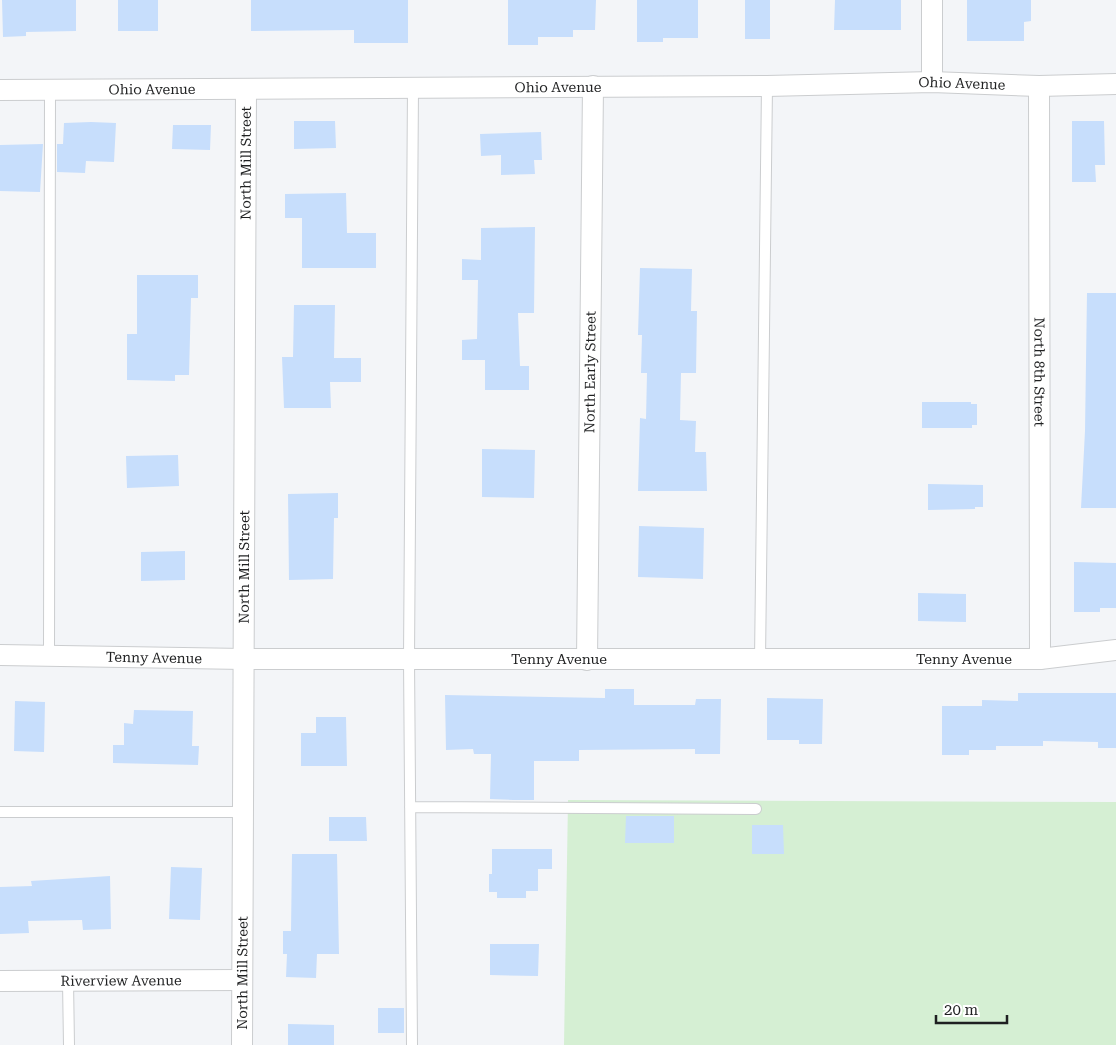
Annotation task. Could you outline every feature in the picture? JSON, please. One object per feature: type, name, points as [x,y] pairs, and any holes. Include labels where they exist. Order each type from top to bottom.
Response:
[{"type":"street","points":[[932,0],[932,82]]},
{"type":"street","name":"Ohio Avenue","points":[[0,90],[767,86],[932,82],[1038,86],[1116,84]]},
{"type":"street","name":"North Early Street","points":[[588,660],[593,86]]},
{"type":"street","name":"North 8th Street","points":[[1038,86],[1040,659]]},
{"type":"street","name":"North Mill Street","points":[[242,1045],[246,90]]},
{"type":"street","name":"Tenny Avenue","points":[[0,655],[244,659],[1040,659],[1116,650]]},
{"type":"street","name":"Riverview Avenue","points":[[0,981],[242,980]]},
{"type":"lane","points":[[760,660],[767,86]]},
{"type":"lane","points":[[412,1045],[409,659],[413,88]]},
{"type":"lane","points":[[49,655],[50,90]]},
{"type":"lane","points":[[410,807],[756,809]]},
{"type":"lane","points":[[0,812],[244,812]]},
{"type":"lane","points":[[68,981],[69,1045]]},
{"type":"green space","points":[[568,800],[1116,802],[1116,1045],[564,1045]]},
{"type":"building","points":[[2,0],[76,0],[76,31],[26,32],[26,36],[3,37]]},
{"type":"building","points":[[118,0],[158,0],[158,31],[118,31]]},
{"type":"building","points":[[251,0],[408,0],[408,43],[354,43],[354,30],[251,31]]},
{"type":"building","points":[[508,0],[596,0],[595,30],[573,30],[573,37],[538,37],[538,45],[508,45]]},
{"type":"building","points":[[637,0],[698,0],[698,38],[663,38],[663,42],[637,42]]},
{"type":"building","points":[[745,0],[770,0],[770,39],[745,39]]},
{"type":"building","points":[[835,0],[901,0],[901,30],[834,30]]},
{"type":"building","points":[[967,0],[1031,0],[1031,21],[1024,22],[1024,41],[967,41]]},
{"type":"building","points":[[294,121],[335,121],[336,148],[294,149]]},
{"type":"building","points":[[1072,121],[1104,121],[1105,165],[1095,165],[1096,182],[1072,182]]},
{"type":"building","points":[[64,123],[116,123],[114,162],[86,161],[85,173],[57,172],[57,144],[63,144]]},
{"type":"building","points":[[173,125],[211,125],[210,150],[172,149]]},
{"type":"building","points":[[541,132],[542,160],[534,160],[535,174],[501,175],[501,155],[481,156],[480,134]]},
{"type":"building","points":[[43,144],[40,192],[0,191],[0,145]]},
{"type":"building","points":[[346,193],[347,233],[376,233],[376,268],[302,268],[302,218],[285,218],[285,194]]},
{"type":"building","points":[[535,227],[534,313],[518,313],[520,366],[529,366],[529,390],[485,390],[485,360],[462,360],[462,340],[477,339],[478,280],[462,280],[462,259],[481,260],[481,228]]},
{"type":"building","points":[[640,268],[692,269],[691,311],[697,311],[696,373],[681,373],[680,420],[696,421],[695,452],[706,452],[707,491],[638,491],[640,418],[646,419],[647,373],[641,373],[642,335],[638,335]]},
{"type":"building","points":[[137,275],[198,275],[198,298],[191,298],[189,375],[175,375],[175,381],[127,380],[127,334],[137,334]]},
{"type":"building","points":[[1087,293],[1116,293],[1116,508],[1081,508],[1085,431]]},
{"type":"building","points":[[294,305],[335,305],[334,358],[361,358],[361,382],[330,382],[331,408],[284,408],[282,357],[293,357]]},
{"type":"building","points":[[922,402],[971,402],[971,404],[977,404],[977,425],[972,425],[972,428],[922,428]]},
{"type":"building","points":[[482,449],[535,450],[534,498],[482,497]]},
{"type":"building","points":[[178,455],[179,486],[127,488],[126,456]]},
{"type":"building","points":[[928,484],[983,485],[983,507],[975,507],[975,509],[928,510]]},
{"type":"building","points":[[338,493],[338,518],[334,518],[333,579],[289,580],[288,494]]},
{"type":"building","points":[[639,526],[704,528],[703,579],[638,577]]},
{"type":"building","points":[[185,551],[185,580],[141,581],[141,552]]},
{"type":"building","points":[[1074,562],[1116,563],[1116,608],[1100,608],[1100,612],[1074,612]]},
{"type":"building","points":[[918,593],[966,594],[966,622],[918,621]]},
{"type":"building","points":[[605,689],[634,689],[634,705],[695,705],[696,699],[721,699],[720,754],[695,754],[695,749],[579,750],[579,761],[534,761],[534,800],[513,800],[490,799],[491,754],[474,754],[473,749],[446,750],[445,695],[605,698]]},
{"type":"building","points":[[1018,693],[1116,693],[1116,748],[1098,748],[1098,742],[1043,741],[1043,746],[996,746],[996,750],[969,750],[969,755],[942,755],[942,706],[982,706],[982,700],[1018,701]]},
{"type":"building","points":[[767,698],[823,699],[822,744],[799,744],[799,740],[767,740]]},
{"type":"building","points":[[15,701],[45,702],[44,752],[14,751]]},
{"type":"building","points":[[134,710],[193,711],[192,746],[199,746],[198,765],[113,763],[113,745],[124,745],[124,723],[133,724]]},
{"type":"building","points":[[316,717],[346,717],[347,766],[301,766],[301,733],[316,733]]},
{"type":"building","points":[[626,816],[674,816],[674,843],[625,843]]},
{"type":"building","points":[[329,817],[366,817],[367,841],[329,841]]},
{"type":"building","points":[[752,825],[783,825],[784,854],[752,854]]},
{"type":"building","points":[[492,849],[552,849],[552,869],[538,869],[538,891],[526,891],[526,898],[497,898],[497,892],[489,892],[489,874],[492,874]]},
{"type":"building","points":[[292,854],[337,854],[339,954],[317,954],[316,978],[286,977],[287,954],[283,954],[283,931],[291,931]]},
{"type":"building","points":[[171,867],[202,868],[200,920],[169,919]]},
{"type":"building","points":[[110,876],[111,929],[83,930],[82,920],[28,921],[29,933],[0,934],[0,887],[32,886],[31,881]]},
{"type":"building","points":[[490,944],[539,944],[538,976],[490,975]]},
{"type":"building","points":[[378,1008],[404,1008],[404,1033],[378,1033]]},
{"type":"building","points":[[288,1024],[334,1025],[334,1045],[288,1045]]}]
